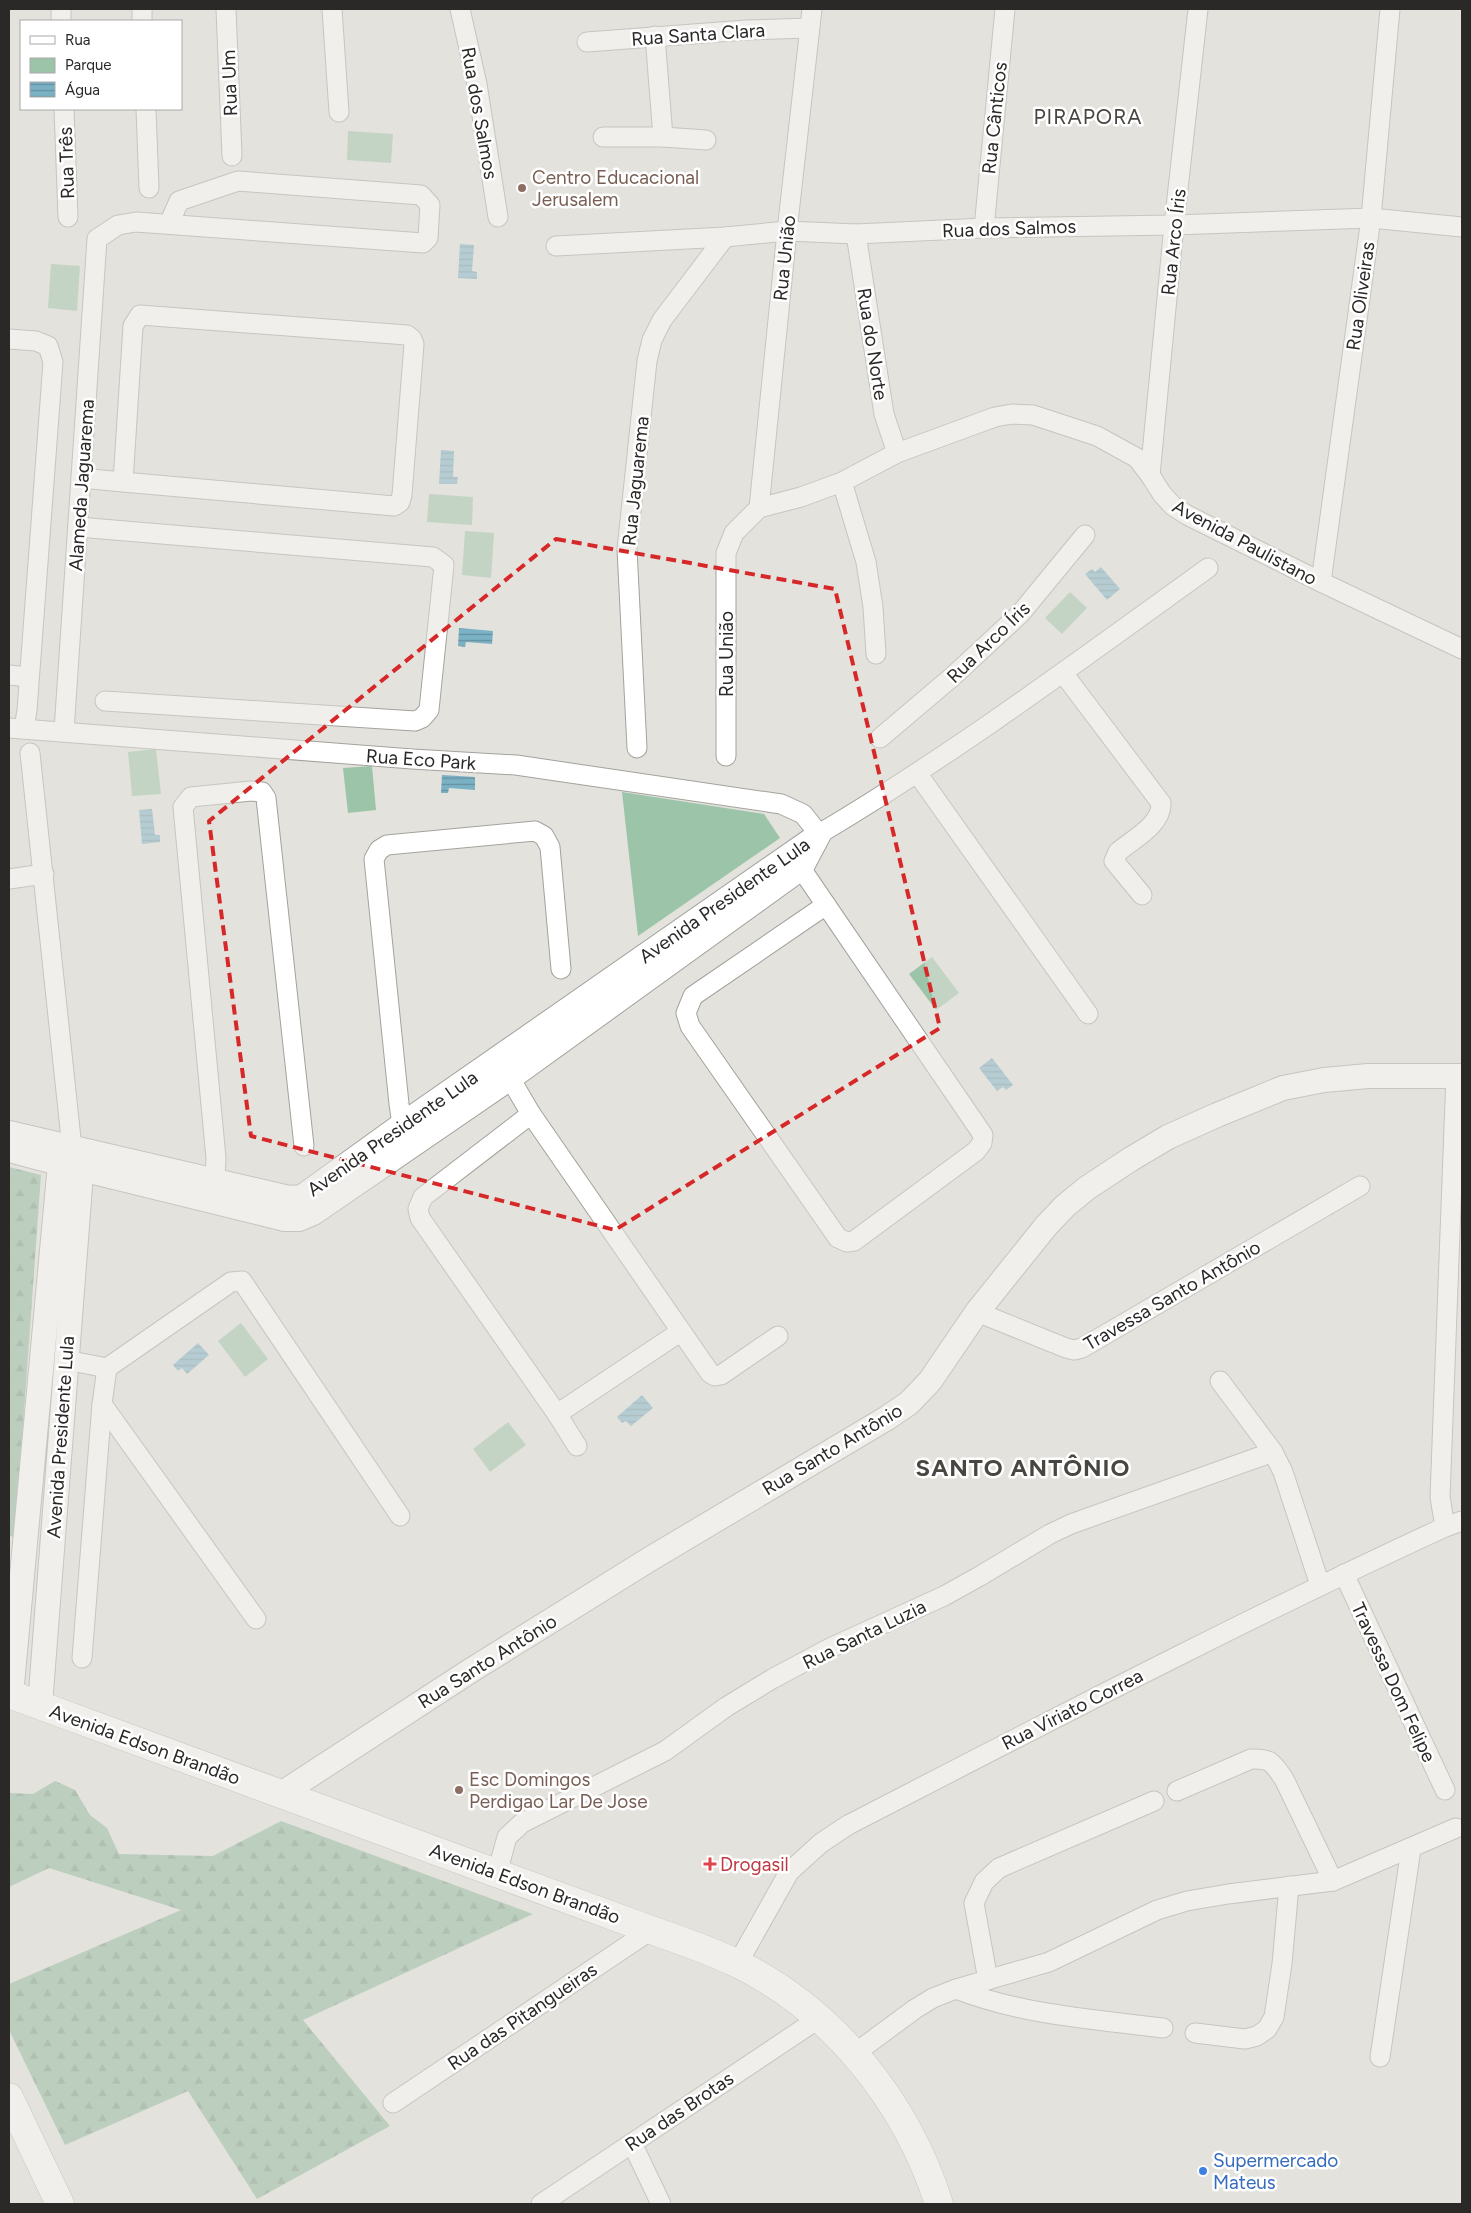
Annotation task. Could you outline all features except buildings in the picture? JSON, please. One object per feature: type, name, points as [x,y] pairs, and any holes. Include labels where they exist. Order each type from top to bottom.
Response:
[{"type":"main road","name":"Avenida Edson Brandão","points":[[10,1695],[738,1963],[783,1991],[818,2019],[854,2054],[887,2095],[900,2116],[919,2152],[939,2204]]},
{"type":"main road","points":[[9,2097],[60,2204]]},
{"type":"street","name":"Rua Um","points":[[226,9],[232,156]]},
{"type":"street","points":[[332,9],[339,112]]},
{"type":"street","name":"Rua dos Salmos","points":[[460,9],[477,84],[498,217]]},
{"type":"street","name":"Rua União","points":[[760,508],[787,232],[812,9]]},
{"type":"street","name":"Rua Cânticos","points":[[984,228],[1005,9]]},
{"type":"street","name":"Rua Arco Íris","points":[[1150,475],[1174,225],[1198,9]]},
{"type":"street","name":"Rua Oliveiras","points":[[1321,582],[1371,218],[1390,9]]},
{"type":"street","name":"Rua Santa Clara","points":[[587,42],[656,36],[809,28]]},
{"type":"street","points":[[656,36],[663,137]]},
{"type":"street","name":"Rua Três","points":[[64,110],[68,217]]},
{"type":"street","points":[[146,110],[149,188]]},
{"type":"street","points":[[603,137],[663,137],[706,140]]},
{"type":"street","points":[[238,182],[420,195],[430,204],[428,238],[423,243],[169,224],[179,201],[238,182]]},
{"type":"street","name":"Rua dos Salmos","points":[[556,246],[787,232],[856,234],[984,228],[1174,225],[1371,218],[1462,228]]},
{"type":"street","name":"Alameda Jaguarema","points":[[64,731],[97,239],[118,225],[136,222],[169,224]]},
{"type":"street","name":"Rua do Norte","points":[[856,234],[884,414],[898,453]]},
{"type":"street","name":"Rua Jaguarema","points":[[637,748],[627,549],[647,361],[652,340],[662,320],[725,237]]},
{"type":"street","points":[[81,478],[123,482],[394,506],[400,502],[402,495],[414,344],[412,339],[406,334],[140,315],[133,326],[123,482]]},
{"type":"street","points":[[9,339],[36,341],[48,346],[54,362],[30,677],[16,728]]},
{"type":"street","name":"Avenida Paulistano","points":[[726,553],[734,533],[760,508],[801,497],[842,482],[898,453],[995,417],[1012,414],[1034,415],[1097,436],[1137,458],[1162,494],[1173,506],[1222,534],[1462,649]]},
{"type":"street","points":[[842,482],[866,562],[873,606],[876,654]]},
{"type":"street","points":[[78,527],[434,557],[444,565],[429,710],[422,718],[415,721],[105,701]]},
{"type":"street","name":"Rua Arco Íris","points":[[880,738],[952,677],[1020,614],[1085,535]]},
{"type":"street","name":"Rua União","points":[[726,553],[726,756]]},
{"type":"street","points":[[820,834],[917,773],[1063,672],[1208,568]]},
{"type":"street","points":[[1063,672],[1161,803],[1162,811],[1157,820],[1114,857],[1114,861],[1142,894]]},
{"type":"street","points":[[9,675],[30,677]]},
{"type":"street","name":"Rua Eco Park","points":[[16,728],[412,759],[516,765],[781,804],[803,814],[820,834]]},
{"type":"street","points":[[30,753],[44,874],[71,1160]]},
{"type":"street","points":[[917,773],[1088,1014]]},
{"type":"street","points":[[214,1191],[216,1158],[183,807],[191,796],[251,790],[262,792],[266,798],[304,1146]]},
{"type":"street","points":[[409,1134],[374,859],[379,850],[387,844],[535,831],[544,836],[550,847],[562,969]]},
{"type":"street","name":"Avenida Presidente Lula","points":[[409,1134],[510,1078],[796,860],[820,834]]},
{"type":"street","points":[[796,860],[984,1135],[982,1143],[976,1151],[854,1241],[847,1242],[838,1238],[832,1230],[690,1026],[686,1012],[693,996],[826,905]]},
{"type":"street","name":"Avenida Presidente Lula","points":[[9,1150],[71,1160],[214,1191],[285,1219],[299,1219],[313,1213],[498,1058],[796,860]]},
{"type":"street","points":[[9,878],[44,874]]},
{"type":"street","points":[[498,1058],[531,1114],[710,1374],[715,1376],[721,1374],[778,1336]]},
{"type":"street","name":"Rua Santo Antônio","points":[[280,1794],[470,1671],[650,1559],[894,1413],[909,1402],[930,1381],[977,1312],[1046,1226],[1065,1206],[1131,1159],[1168,1137],[1249,1100],[1283,1088],[1324,1080],[1368,1076],[1459,1076]]},
{"type":"street","points":[[1454,1524],[1440,1497],[1459,1076]]},
{"type":"street","points":[[531,1114],[423,1197],[418,1210],[420,1218],[557,1414],[577,1446]]},
{"type":"street","name":"Avenida Presidente Lula","points":[[9,1133],[71,1160]]},
{"type":"street","name":"Avenida Presidente Lula","points":[[40,1705],[66,1360],[71,1160]]},
{"type":"street","name":"Avenida Presidente Lula","points":[[10,1695],[30,1496],[71,1160]]},
{"type":"street","name":"Travessa Santo Antônio","points":[[977,1312],[1066,1348],[1074,1350],[1082,1348],[1360,1186]]},
{"type":"street","points":[[66,1360],[107,1368],[231,1282],[242,1281],[400,1516]]},
{"type":"street","points":[[557,1414],[680,1332]]},
{"type":"street","points":[[82,1658],[102,1404],[107,1368]]},
{"type":"street","points":[[1220,1382],[1273,1452],[1282,1472],[1320,1585]]},
{"type":"street","points":[[102,1404],[256,1619]]},
{"type":"street","name":"Rua Santa Luzia","points":[[497,1873],[507,1837],[522,1823],[665,1751],[695,1732],[726,1707],[772,1679],[902,1613],[944,1596],[1071,1524],[1273,1452]]},
{"type":"street","points":[[30,1496],[56,1498]]},
{"type":"street","name":"Rua Viriato Correa","points":[[738,1963],[789,1872],[821,1843],[848,1824],[1150,1669],[1320,1585],[1454,1524]]},
{"type":"street","name":"Travessa Dom Felipe","points":[[1344,1574],[1445,1790]]},
{"type":"street","points":[[1177,1791],[1251,1759],[1264,1758],[1274,1764],[1284,1779],[1334,1881]]},
{"type":"street","points":[[988,1980],[974,1903],[984,1882],[999,1868],[1154,1801]]},
{"type":"street","points":[[854,2054],[933,1998],[956,1989],[1049,1962],[1157,1910],[1187,1901],[1334,1881],[1456,1828]]},
{"type":"street","points":[[1380,2057],[1411,1849]]},
{"type":"street","points":[[1195,2032],[1245,2039],[1257,2036],[1267,2029],[1274,2017],[1282,1964],[1289,1886]]},
{"type":"street","name":"Rua das Pitangueiras","points":[[393,2103],[651,1930]]},
{"type":"street","points":[[956,1989],[975,1997],[1030,2011],[1163,2028]]},
{"type":"street","name":"Rua das Brotas","points":[[541,2204],[818,2019]]},
{"type":"street","points":[[632,2143],[661,2204]]},
{"type":"highlighted area","points":[[556,539],[835,589],[940,1028],[615,1230],[251,1136],[209,821]]},
{"type":"green space","points":[[348,131],[393,134],[391,163],[347,160]]},
{"type":"green space","points":[[51,264],[80,266],[77,311],[48,308]]},
{"type":"green space","points":[[429,494],[473,497],[472,525],[427,522]]},
{"type":"green space","points":[[465,531],[494,533],[491,578],[462,575]]},
{"type":"green space","points":[[1070,592],[1087,608],[1062,634],[1045,618]]},
{"type":"green space","points":[[156,749],[161,794],[132,796],[128,752]]},
{"type":"green space","points":[[372,766],[376,810],[348,813],[343,768]]},
{"type":"green space","points":[[622,792],[764,814],[780,838],[638,936]]},
{"type":"green space","points":[[932,957],[959,993],[936,1010],[909,974]]},
{"type":"green space","points":[[9,1167],[41,1175],[15,1537],[9,1536]]},
{"type":"green space","points":[[241,1323],[268,1359],[245,1377],[218,1341]]},
{"type":"green space","points":[[508,1422],[526,1445],[490,1472],[473,1449]]},
{"type":"green space","points":[[55,1781],[75,1790],[90,1815],[107,1828],[119,1854],[213,1856],[281,1821],[533,1914],[303,2020],[390,2126],[257,2199],[188,2091],[65,2145],[9,2030],[9,1984],[181,1910],[49,1868],[9,1887],[9,1793],[33,1794]]},
{"type":"water","points":[[460,244],[474,245],[472,271],[477,272],[477,279],[458,278]]},
{"type":"water","points":[[441,450],[454,451],[453,477],[458,477],[457,484],[439,484]]},
{"type":"water","points":[[1101,567],[1120,589],[1107,600],[1085,574],[1092,569],[1095,572]]},
{"type":"water","points":[[459,628],[493,631],[492,644],[466,642],[465,647],[458,646]]},
{"type":"water","points":[[442,775],[475,777],[475,790],[449,788],[448,793],[441,793]]},
{"type":"water","points":[[152,809],[155,835],[160,835],[160,842],[142,844],[139,810]]},
{"type":"water","points":[[992,1058],[1013,1085],[1006,1090],[1003,1087],[997,1091],[979,1068]]},
{"type":"water","points":[[198,1343],[209,1355],[187,1374],[182,1368],[178,1371],[173,1365]]},
{"type":"water","points":[[642,1395],[653,1408],[631,1426],[626,1421],[622,1423],[617,1417]]},
{"type":"place","name":"Centro Educacional Jerusalem","points":[[522,188]]},
{"type":"place","name":"Esc Domingos Perdigao Lar De Jose","points":[[459,1790]]},
{"type":"place","name":"Drogasil","points":[[710,1864]]},
{"type":"place","name":"Supermercado Mateus","points":[[1203,2171]]},
{"type":"district","name":"PIRAPORA","points":[[1088,117]]},
{"type":"district","name":"SANTO ANTÔNIO","points":[[1023,1468]]}]
